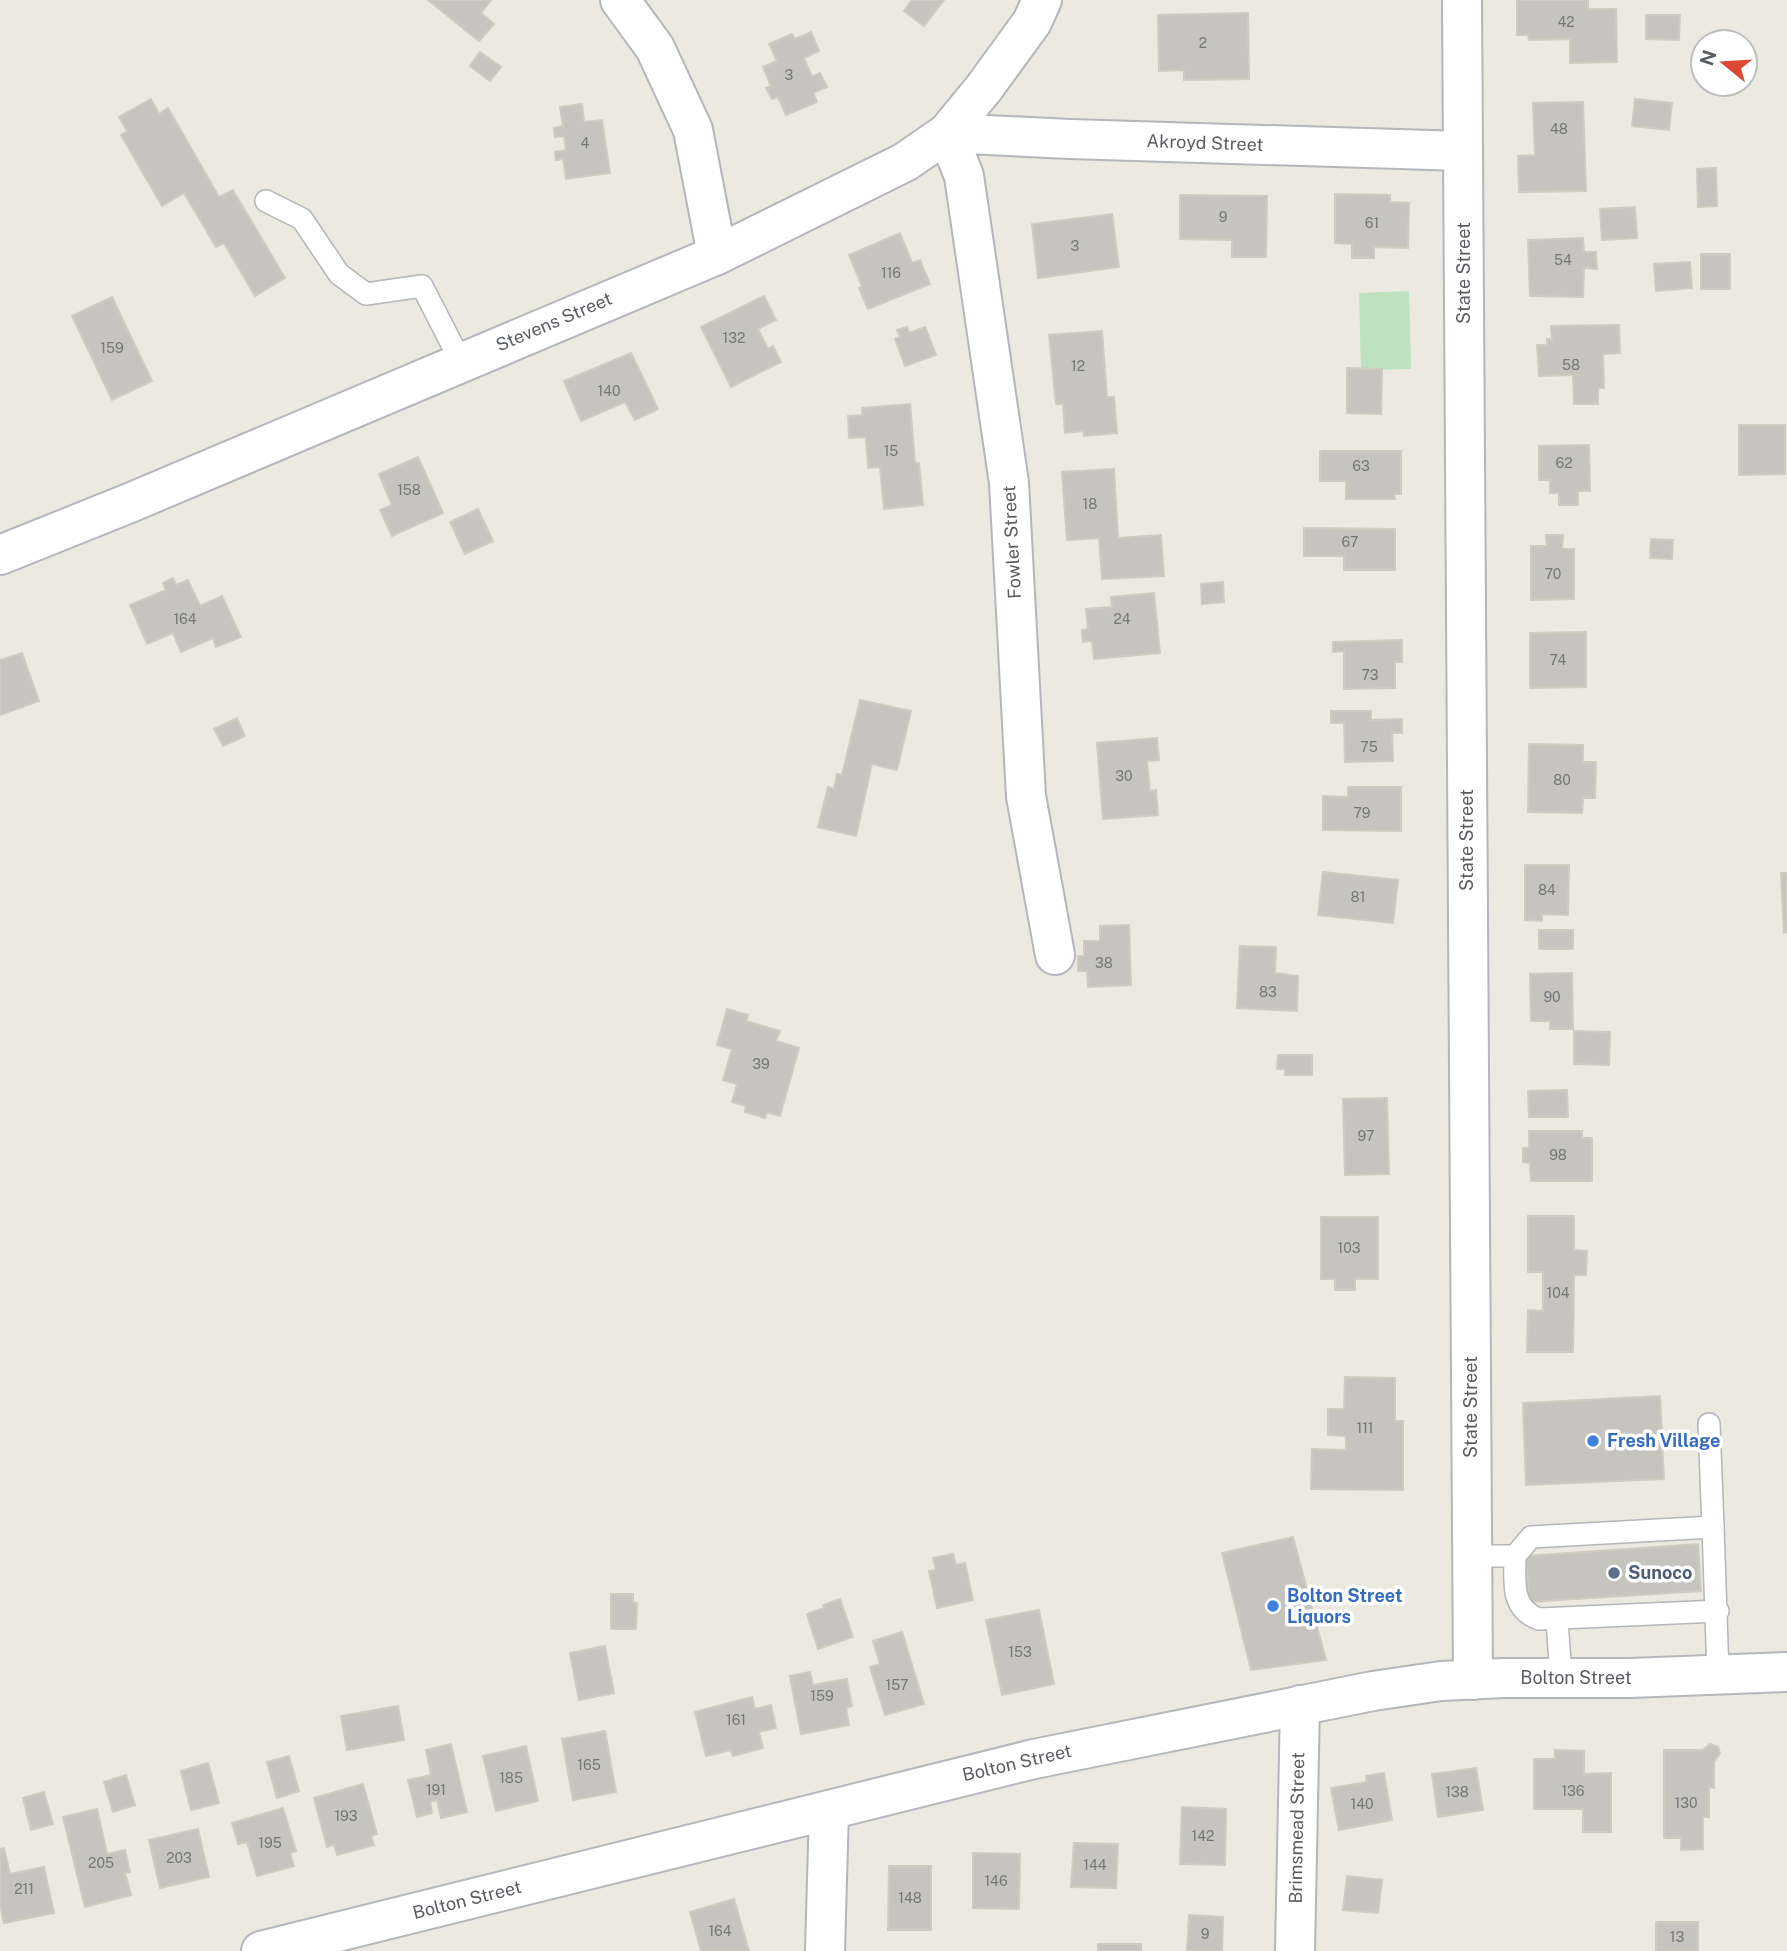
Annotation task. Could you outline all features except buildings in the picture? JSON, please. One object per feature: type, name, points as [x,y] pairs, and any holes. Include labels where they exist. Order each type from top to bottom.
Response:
[{"type":"street","points":[[620,0],[655,48],[693,130],[717,255]]},
{"type":"street","name":"Stevens Street","points":[[0,555],[717,255],[905,162],[947,133],[1032,22],[1042,0]]},
{"type":"street","name":"State Street","points":[[1462,0],[1473,1680]]},
{"type":"street","name":"Akroyd Street","points":[[947,133],[1084,140],[1463,151]]},
{"type":"street","name":"Fowler Street","points":[[947,133],[964,176],[1009,483],[1026,796],[1055,955]]},
{"type":"street","name":"Bolton Street","points":[[261,1951],[1034,1759],[1373,1691],[1441,1681],[1787,1672]]},
{"type":"street","name":"Brimsmead Street","points":[[1295,1951],[1300,1706]]},
{"type":"street","points":[[825,1951],[829,1810]]},
{"type":"lane","points":[[266,201],[303,219],[339,274],[366,294],[422,286],[461,362]]},
{"type":"lane","points":[[1709,1424],[1718,1611],[1718,1674]]},
{"type":"lane","points":[[1713,1527],[1654,1539],[1571,1544],[1531,1537],[1515,1556],[1516,1590],[1520,1605],[1527,1615],[1539,1619],[1567,1612],[1659,1604],[1718,1611]]},
{"type":"lane","points":[[1472,1556],[1515,1556]]},
{"type":"lane","points":[[1561,1678],[1567,1612]]},
{"type":"green space","points":[[1409,291],[1411,369],[1361,370],[1359,293]]},
{"type":"place","name":"Fresh Village","points":[[1593,1441]]},
{"type":"place","name":"Sunoco","points":[[1614,1573]]},
{"type":"place","name":"Bolton Street Liquors","points":[[1273,1606]]}]
